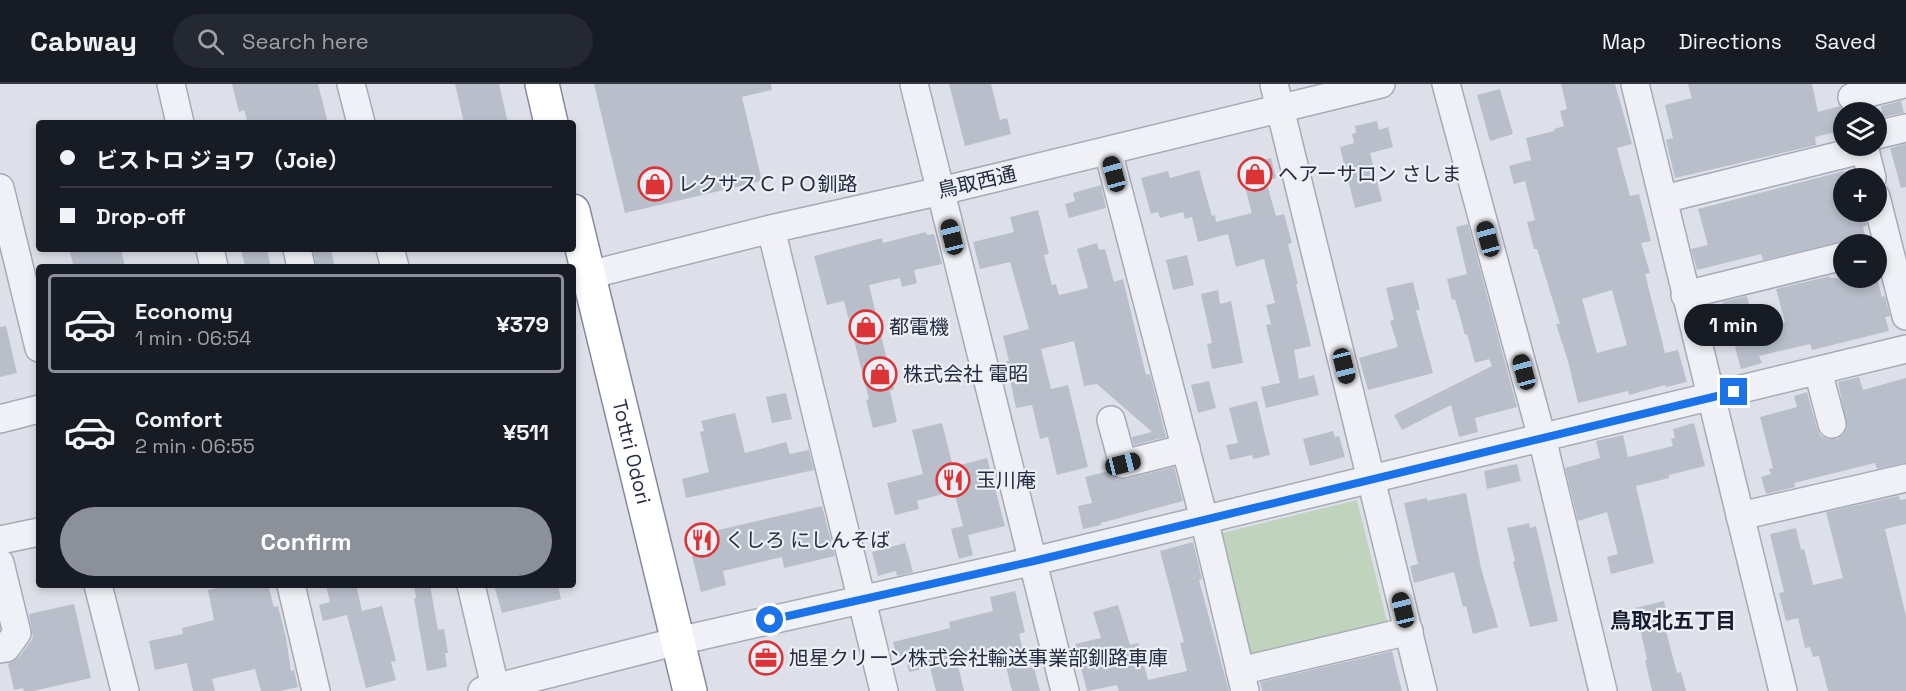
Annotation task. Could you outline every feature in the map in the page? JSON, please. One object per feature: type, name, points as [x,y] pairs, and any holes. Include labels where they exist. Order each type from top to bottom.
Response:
[{"type":"highway","points":[[542,84],[550,120]]},
{"type":"highway","name":"Tottri Odori","points":[[576,236],[581,277],[690,691]]},
{"type":"street","points":[[171,84],[179,120]]},
{"type":"street","points":[[351,84],[359,120]]},
{"type":"street","points":[[914,84],[1065,691]]},
{"type":"street","name":"鳥取西通","points":[[581,277],[771,229],[1108,151],[1277,96],[1381,84]]},
{"type":"street","points":[[1446,84],[1542,438],[1603,691]]},
{"type":"street","points":[[1635,84],[1783,691]]},
{"type":"street","points":[[1852,98],[1904,84]]},
{"type":"street","points":[[1277,96],[1423,691]]},
{"type":"street","points":[[1887,136],[1906,128]]},
{"type":"street","points":[[1108,151],[1186,448],[1243,681],[1409,631]]},
{"type":"street","points":[[1664,199],[1833,153]]},
{"type":"street","points":[[0,188],[36,336]]},
{"type":"street","points":[[771,229],[884,691]]},
{"type":"street","points":[[1685,295],[1833,259]]},
{"type":"street","points":[[1887,261],[1906,316]]},
{"type":"street","points":[[472,588],[491,690],[678,641],[1034,561],[1906,349]]},
{"type":"street","points":[[1818,371],[1832,424]]},
{"type":"street","points":[[0,418],[36,410]]},
{"type":"street","points":[[1111,420],[1123,464],[1186,448]]},
{"type":"street","points":[[1740,516],[1906,478]]},
{"type":"street","points":[[0,540],[36,533]]},
{"type":"street","points":[[0,563],[17,633],[6,648],[0,649]]},
{"type":"street","points":[[99,588],[124,691]]},
{"type":"street","points":[[292,588],[316,691]]},
{"type":"green space","points":[[1357,500],[1388,625],[1249,659],[1218,534]]},
{"type":"building","points":[[232,84],[318,84],[327,120],[247,120],[244,110],[239,112]]},
{"type":"building","points":[[455,84],[499,84],[507,120],[463,120]]},
{"type":"building","points":[[594,84],[771,84],[772,90],[742,97],[762,181],[625,213]]},
{"type":"building","points":[[949,84],[991,84],[1000,120],[1007,118],[1011,134],[965,146]]},
{"type":"building","points":[[1561,84],[1615,84],[1632,144],[1617,148],[1630,196],[1639,194],[1651,241],[1641,243],[1650,273],[1645,274],[1665,353],[1678,350],[1687,382],[1666,387],[1665,385],[1629,395],[1628,391],[1578,403],[1556,324],[1560,324],[1527,222],[1535,220],[1525,181],[1514,184],[1509,166],[1531,160],[1526,138],[1564,126],[1560,111],[1567,109]],"holes":[[[1612,290],[1627,345],[1597,353],[1582,299]]]},
{"type":"building","points":[[1688,84],[1812,84],[1818,112],[1833,108],[1833,133],[1815,137],[1816,145],[1675,178],[1666,140],[1673,138],[1665,105],[1692,98]]},
{"type":"building","points":[[1500,89],[1513,134],[1490,141],[1477,95]]},
{"type":"building","points":[[1901,101],[1904,113],[1887,116],[1887,104]]},
{"type":"building","points":[[1377,121],[1379,130],[1388,127],[1393,147],[1370,153],[1382,201],[1355,208],[1340,147],[1354,143],[1352,134],[1356,133],[1355,126]]},
{"type":"building","points":[[1906,144],[1906,187],[1901,188],[1890,148]]},
{"type":"building","points":[[1271,158],[1276,178],[1266,181],[1276,216],[1284,214],[1292,243],[1288,244],[1311,346],[1294,350],[1299,379],[1314,375],[1319,395],[1266,408],[1261,387],[1280,383],[1266,325],[1271,324],[1266,305],[1275,303],[1264,259],[1236,267],[1228,234],[1198,242],[1192,217],[1185,219],[1183,212],[1160,218],[1158,212],[1151,214],[1141,178],[1168,171],[1170,178],[1199,170],[1212,216],[1215,215],[1216,222],[1252,213],[1239,166]]},
{"type":"building","points":[[1833,174],[1833,222],[1866,222],[1867,225],[1863,227],[1865,234],[1833,234],[1833,244],[1763,260],[1761,254],[1697,270],[1691,249],[1708,245],[1698,209]]},
{"type":"building","points":[[1101,185],[1106,208],[1069,218],[1065,204],[1075,201],[1073,193]]},
{"type":"building","points":[[1038,210],[1049,254],[1044,255],[1052,285],[1056,284],[1059,295],[1088,288],[1077,249],[1097,243],[1099,250],[1105,249],[1114,282],[1123,279],[1146,375],[1150,374],[1166,437],[1134,445],[1132,437],[1152,432],[1097,384],[1084,386],[1074,341],[1041,349],[1051,389],[1068,385],[1088,467],[1057,475],[1048,437],[1040,439],[1032,405],[1016,408],[1003,336],[1029,329],[1010,262],[980,269],[973,242],[1014,232],[1010,217]]},
{"type":"building","points":[[1468,224],[1517,407],[1475,418],[1478,432],[1459,437],[1451,405],[1402,430],[1394,415],[1492,366],[1489,359],[1475,363],[1455,299],[1452,300],[1447,279],[1467,274],[1456,227]]},
{"type":"building","points":[[926,232],[927,235],[934,234],[942,264],[914,270],[917,283],[902,287],[900,278],[869,285],[894,389],[890,391],[897,422],[873,428],[866,400],[869,399],[844,301],[827,305],[814,256],[882,238],[883,243]]},
{"type":"building","points":[[70,252],[122,252],[124,264],[73,264]]},
{"type":"building","points":[[242,252],[268,252],[270,264],[244,264]]},
{"type":"building","points":[[314,252],[332,252],[334,264],[316,264]]},
{"type":"building","points":[[1187,255],[1194,285],[1173,290],[1166,260]]},
{"type":"building","points":[[1830,276],[1833,278],[1833,288],[1880,288],[1882,297],[1885,296],[1890,316],[1885,317],[1889,331],[1812,350],[1810,344],[1759,356],[1762,363],[1741,369],[1731,332],[1715,337],[1710,319],[1725,314],[1722,302],[1747,296],[1755,328],[1785,322],[1776,289]]},
{"type":"building","points":[[1413,282],[1420,310],[1416,310],[1433,373],[1368,390],[1359,358],[1398,347],[1390,321],[1394,320],[1386,288]]},
{"type":"building","points":[[1218,290],[1220,304],[1231,301],[1243,363],[1212,369],[1207,344],[1212,343],[1201,294]]},
{"type":"building","points":[[6,326],[17,373],[0,377],[0,327]]},
{"type":"building","points":[[1859,377],[1863,390],[1906,378],[1906,463],[1877,469],[1875,463],[1794,483],[1795,487],[1766,494],[1761,477],[1771,474],[1769,469],[1773,468],[1760,417],[1797,407],[1794,396],[1807,392],[1820,435],[1827,439],[1837,439],[1847,428],[1838,382]]},
{"type":"building","points":[[1209,381],[1216,408],[1198,413],[1191,385]]},
{"type":"building","points":[[786,393],[792,419],[772,423],[766,397]]},
{"type":"building","points":[[1257,401],[1270,455],[1253,459],[1252,455],[1230,460],[1226,445],[1238,443],[1229,408]]},
{"type":"building","points":[[735,413],[745,453],[786,442],[790,454],[809,450],[814,470],[686,498],[682,479],[709,472],[700,432],[704,431],[701,421]]},
{"type":"building","points":[[942,423],[953,467],[987,458],[1005,526],[968,535],[973,555],[959,559],[951,529],[963,526],[954,491],[917,501],[919,509],[895,515],[887,483],[923,474],[912,430]]},
{"type":"building","points":[[1694,423],[1705,466],[1636,486],[1654,563],[1611,574],[1607,557],[1618,554],[1607,512],[1578,521],[1565,468],[1600,458],[1596,441],[1623,435],[1628,457],[1673,446],[1671,439],[1675,438],[1673,429]]},
{"type":"building","points":[[1333,431],[1335,437],[1339,436],[1345,457],[1310,466],[1303,439]]},
{"type":"building","points":[[1517,464],[1521,481],[1487,489],[1484,471]]},
{"type":"building","points":[[1174,467],[1183,501],[1083,529],[1078,506],[1092,503],[1085,477],[1109,471],[1118,479],[1126,479]]},
{"type":"building","points":[[1466,493],[1481,568],[1498,627],[1473,634],[1454,572],[1414,583],[1410,566],[1418,564],[1404,503]]},
{"type":"building","points":[[1899,496],[1900,500],[1906,499],[1906,524],[1885,529],[1906,616],[1906,691],[1828,691],[1819,656],[1813,657],[1810,647],[1805,648],[1798,618],[1786,621],[1779,593],[1784,592],[1770,534],[1796,528],[1813,585],[1843,578],[1826,512]]},
{"type":"building","points":[[822,506],[835,556],[784,568],[782,557],[723,571],[726,585],[701,592],[692,556],[696,555],[692,536]]},
{"type":"building","points":[[1529,523],[1530,528],[1536,526],[1558,621],[1530,627],[1513,562],[1515,561],[1507,528]]},
{"type":"building","points":[[1193,542],[1202,579],[1199,580],[1229,691],[1119,691],[1117,685],[1087,691],[1075,644],[1101,638],[1093,612],[1118,605],[1130,645],[1138,643],[1148,680],[1187,671],[1180,643],[1184,642],[1160,551]]},
{"type":"building","points":[[905,543],[913,572],[897,576],[896,571],[878,576],[872,552]]},
{"type":"building","points":[[269,588],[274,607],[278,606],[291,671],[294,670],[298,687],[280,691],[261,691],[255,669],[212,679],[215,691],[193,691],[187,663],[155,670],[149,641],[183,634],[182,628],[214,620],[208,590]]},
{"type":"building","points":[[327,588],[357,588],[362,611],[382,606],[396,661],[391,662],[396,680],[366,688],[347,615],[323,621],[319,605],[330,602]]},
{"type":"building","points":[[414,588],[431,588],[438,630],[444,629],[448,653],[445,653],[447,667],[427,671],[414,599],[416,598]]},
{"type":"building","points":[[495,588],[559,588],[561,599],[502,613]]},
{"type":"building","points":[[1015,591],[1025,632],[1019,634],[1027,668],[1034,667],[1040,691],[1012,691],[1002,650],[957,661],[964,691],[936,691],[930,667],[909,672],[905,655],[897,657],[893,642],[950,628],[949,622],[993,611],[990,597]]},
{"type":"building","points":[[1664,601],[1671,630],[1666,631],[1677,673],[1681,672],[1686,691],[1652,691],[1635,608]]},
{"type":"building","points":[[74,604],[91,678],[33,691],[24,691],[23,688],[14,690],[8,664],[19,657],[33,638],[29,614]]},
{"type":"building","points":[[1392,651],[1402,691],[1262,691],[1260,682]]},
{"type":"place","name":"ヘアーサロン さしま","points":[[1255,174]]},
{"type":"place","name":"レクサスＣＰＯ釧路","points":[[655,184]]},
{"type":"place","name":"都電機","points":[[866,327]]},
{"type":"place","name":"株式会社 電昭","points":[[880,374]]},
{"type":"place","name":"玉川庵","points":[[953,480]]},
{"type":"place","name":"くしろ にしんそば","points":[[702,540]]},
{"type":"place","name":"旭星クリーン株式会社輸送事業部釧路車庫","points":[[766,658]]},
{"type":"district","name":"鳥取北五丁目","points":[[1673,621]]},
{"type":"route","points":[[770,620],[1034,561],[1734,392]]}]
